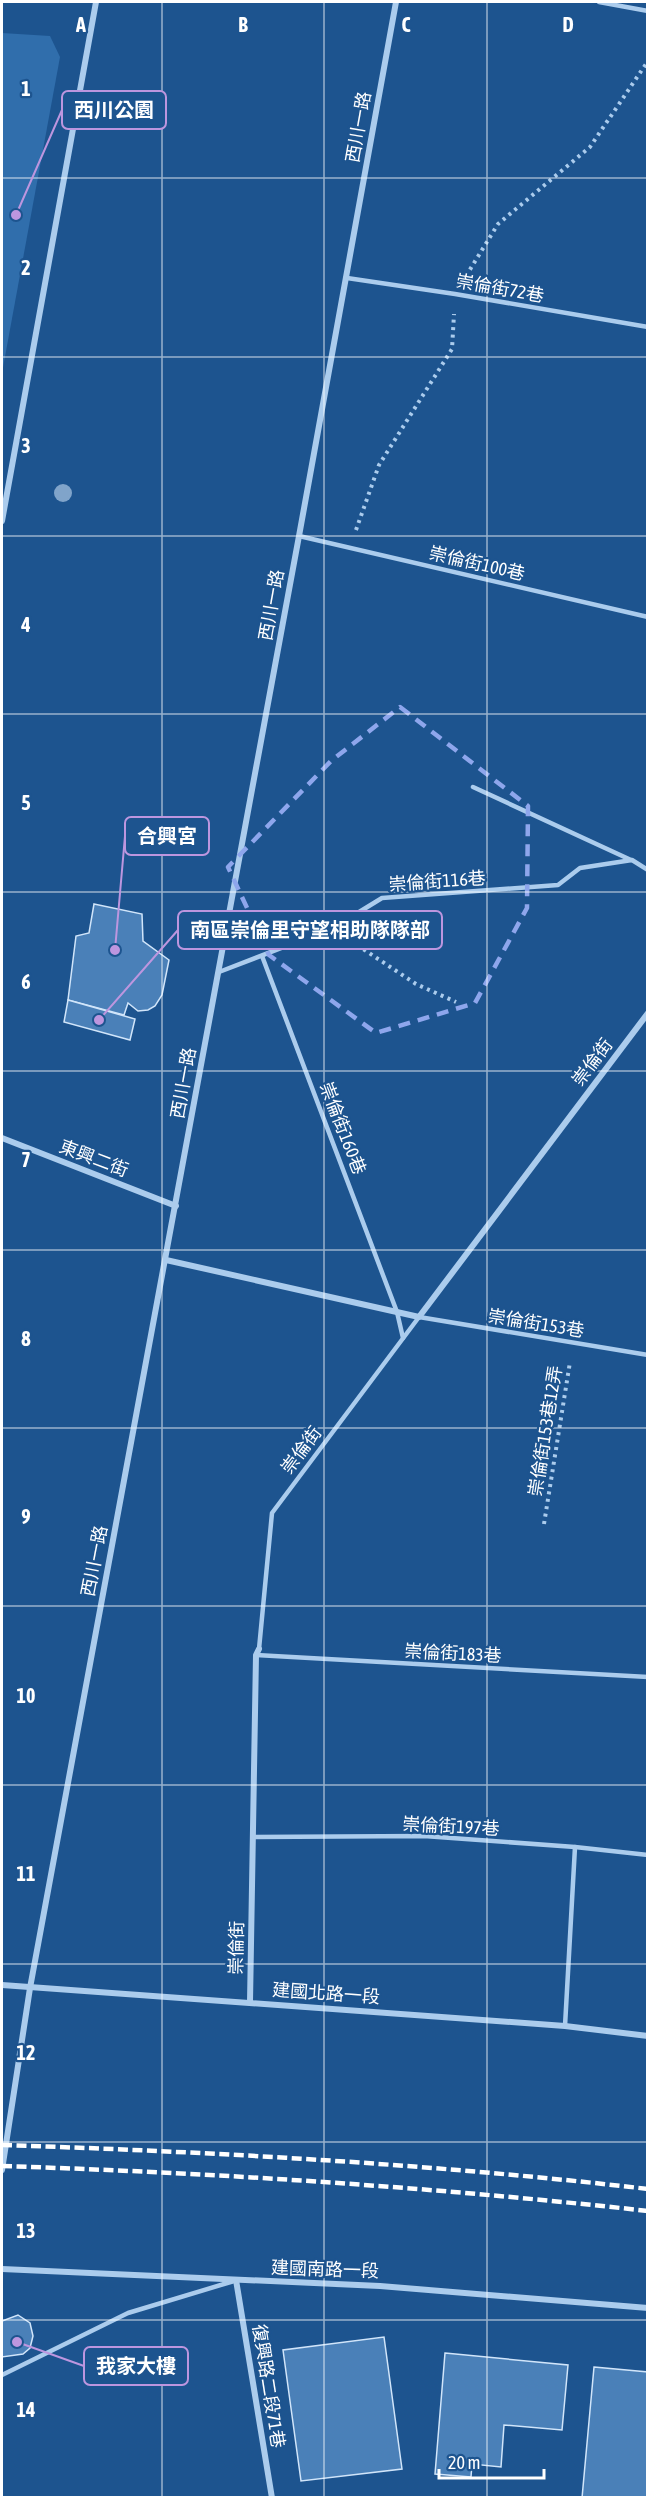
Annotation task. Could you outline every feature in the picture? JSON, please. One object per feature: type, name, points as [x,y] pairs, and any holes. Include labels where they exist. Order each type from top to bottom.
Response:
[{"type":"street","points":[[2,521],[96,2]]},
{"type":"street","name":"西川一路","points":[[2,2170],[30,1988],[176,1206],[396,2]]},
{"type":"street","name":"崇倫街","points":[[419,1317],[648,1013]]},
{"type":"street","name":"東興二街","points":[[2,1138],[176,1206]]},
{"type":"street","points":[[166,1260],[419,1317]]},
{"type":"street","name":"崇倫街","points":[[250,2002],[258,1652]]},
{"type":"street","name":"建國北路一段","points":[[2,1985],[565,2026],[648,2037]]},
{"type":"street","name":"建國南路一段","points":[[2,2269],[380,2286],[648,2308]]},
{"type":"street","name":"復興路二段71巷","points":[[236,2280],[272,2498]]},
{"type":"lane","points":[[599,2],[648,12]]},
{"type":"lane","name":"崇倫街72巷","points":[[347,278],[648,327]]},
{"type":"lane","name":"崇倫街100巷","points":[[299,537],[648,617]]},
{"type":"lane","points":[[473,787],[632,860],[648,870]]},
{"type":"lane","name":"崇倫街116巷","points":[[219,972],[333,928],[382,898],[558,885],[580,868],[632,860]]},
{"type":"lane","name":"崇倫街160巷","points":[[262,956],[397,1312],[404,1338]]},
{"type":"lane","name":"崇倫街","points":[[258,1652],[272,1513],[419,1317]]},
{"type":"lane","name":"崇倫街153巷","points":[[419,1317],[648,1355]]},
{"type":"lane","name":"崇倫街183巷","points":[[258,1652],[648,1677]]},
{"type":"lane","name":"崇倫街197巷","points":[[253,1837],[424,1836],[575,1847],[648,1855]]},
{"type":"lane","points":[[565,2026],[575,1847]]},
{"type":"lane","points":[[2,2375],[128,2313],[236,2280]]},
{"type":"path","points":[[333,928],[416,984],[456,1002]]},
{"type":"path","name":"崇倫街153巷12弄","points":[[544,1524],[574,1343]]},
{"type":"highlighted area","points":[[400,707],[528,806],[527,908],[475,1003],[376,1033],[269,955],[228,867],[331,761]]},
{"type":"shaded area","points":[[2,33],[50,36],[60,57],[2,373]]},
{"type":"building","points":[[94,904],[142,914],[143,941],[169,960],[162,995],[155,1006],[148,1010],[138,1011],[128,1003],[124,1015],[68,1000],[76,936],[89,933]]},
{"type":"building","points":[[68,1000],[135,1019],[130,1040],[64,1022]]},
{"type":"building","points":[[18,2315],[30,2323],[33,2336],[30,2348],[23,2354],[2,2357],[2,2321]]},
{"type":"building","points":[[384,2337],[402,2469],[301,2481],[283,2350]]},
{"type":"building","points":[[445,2353],[568,2365],[562,2430],[504,2425],[501,2467],[472,2464],[471,2477],[435,2474]]},
{"type":"building","points":[[594,2367],[648,2372],[648,2498],[582,2498]]},
{"type":"railway","points":[[2,2145],[325,2160],[648,2189]]},
{"type":"railway","points":[[2,2166],[325,2182],[648,2211]]},
{"type":"place","name":"西川公園","points":[[16,215]]},
{"type":"place","name":"合興宮","points":[[115,950]]},
{"type":"place","name":"南區崇倫里守望相助隊隊部","points":[[99,1020]]},
{"type":"place","name":"我家大樓","points":[[17,2342]]}]
